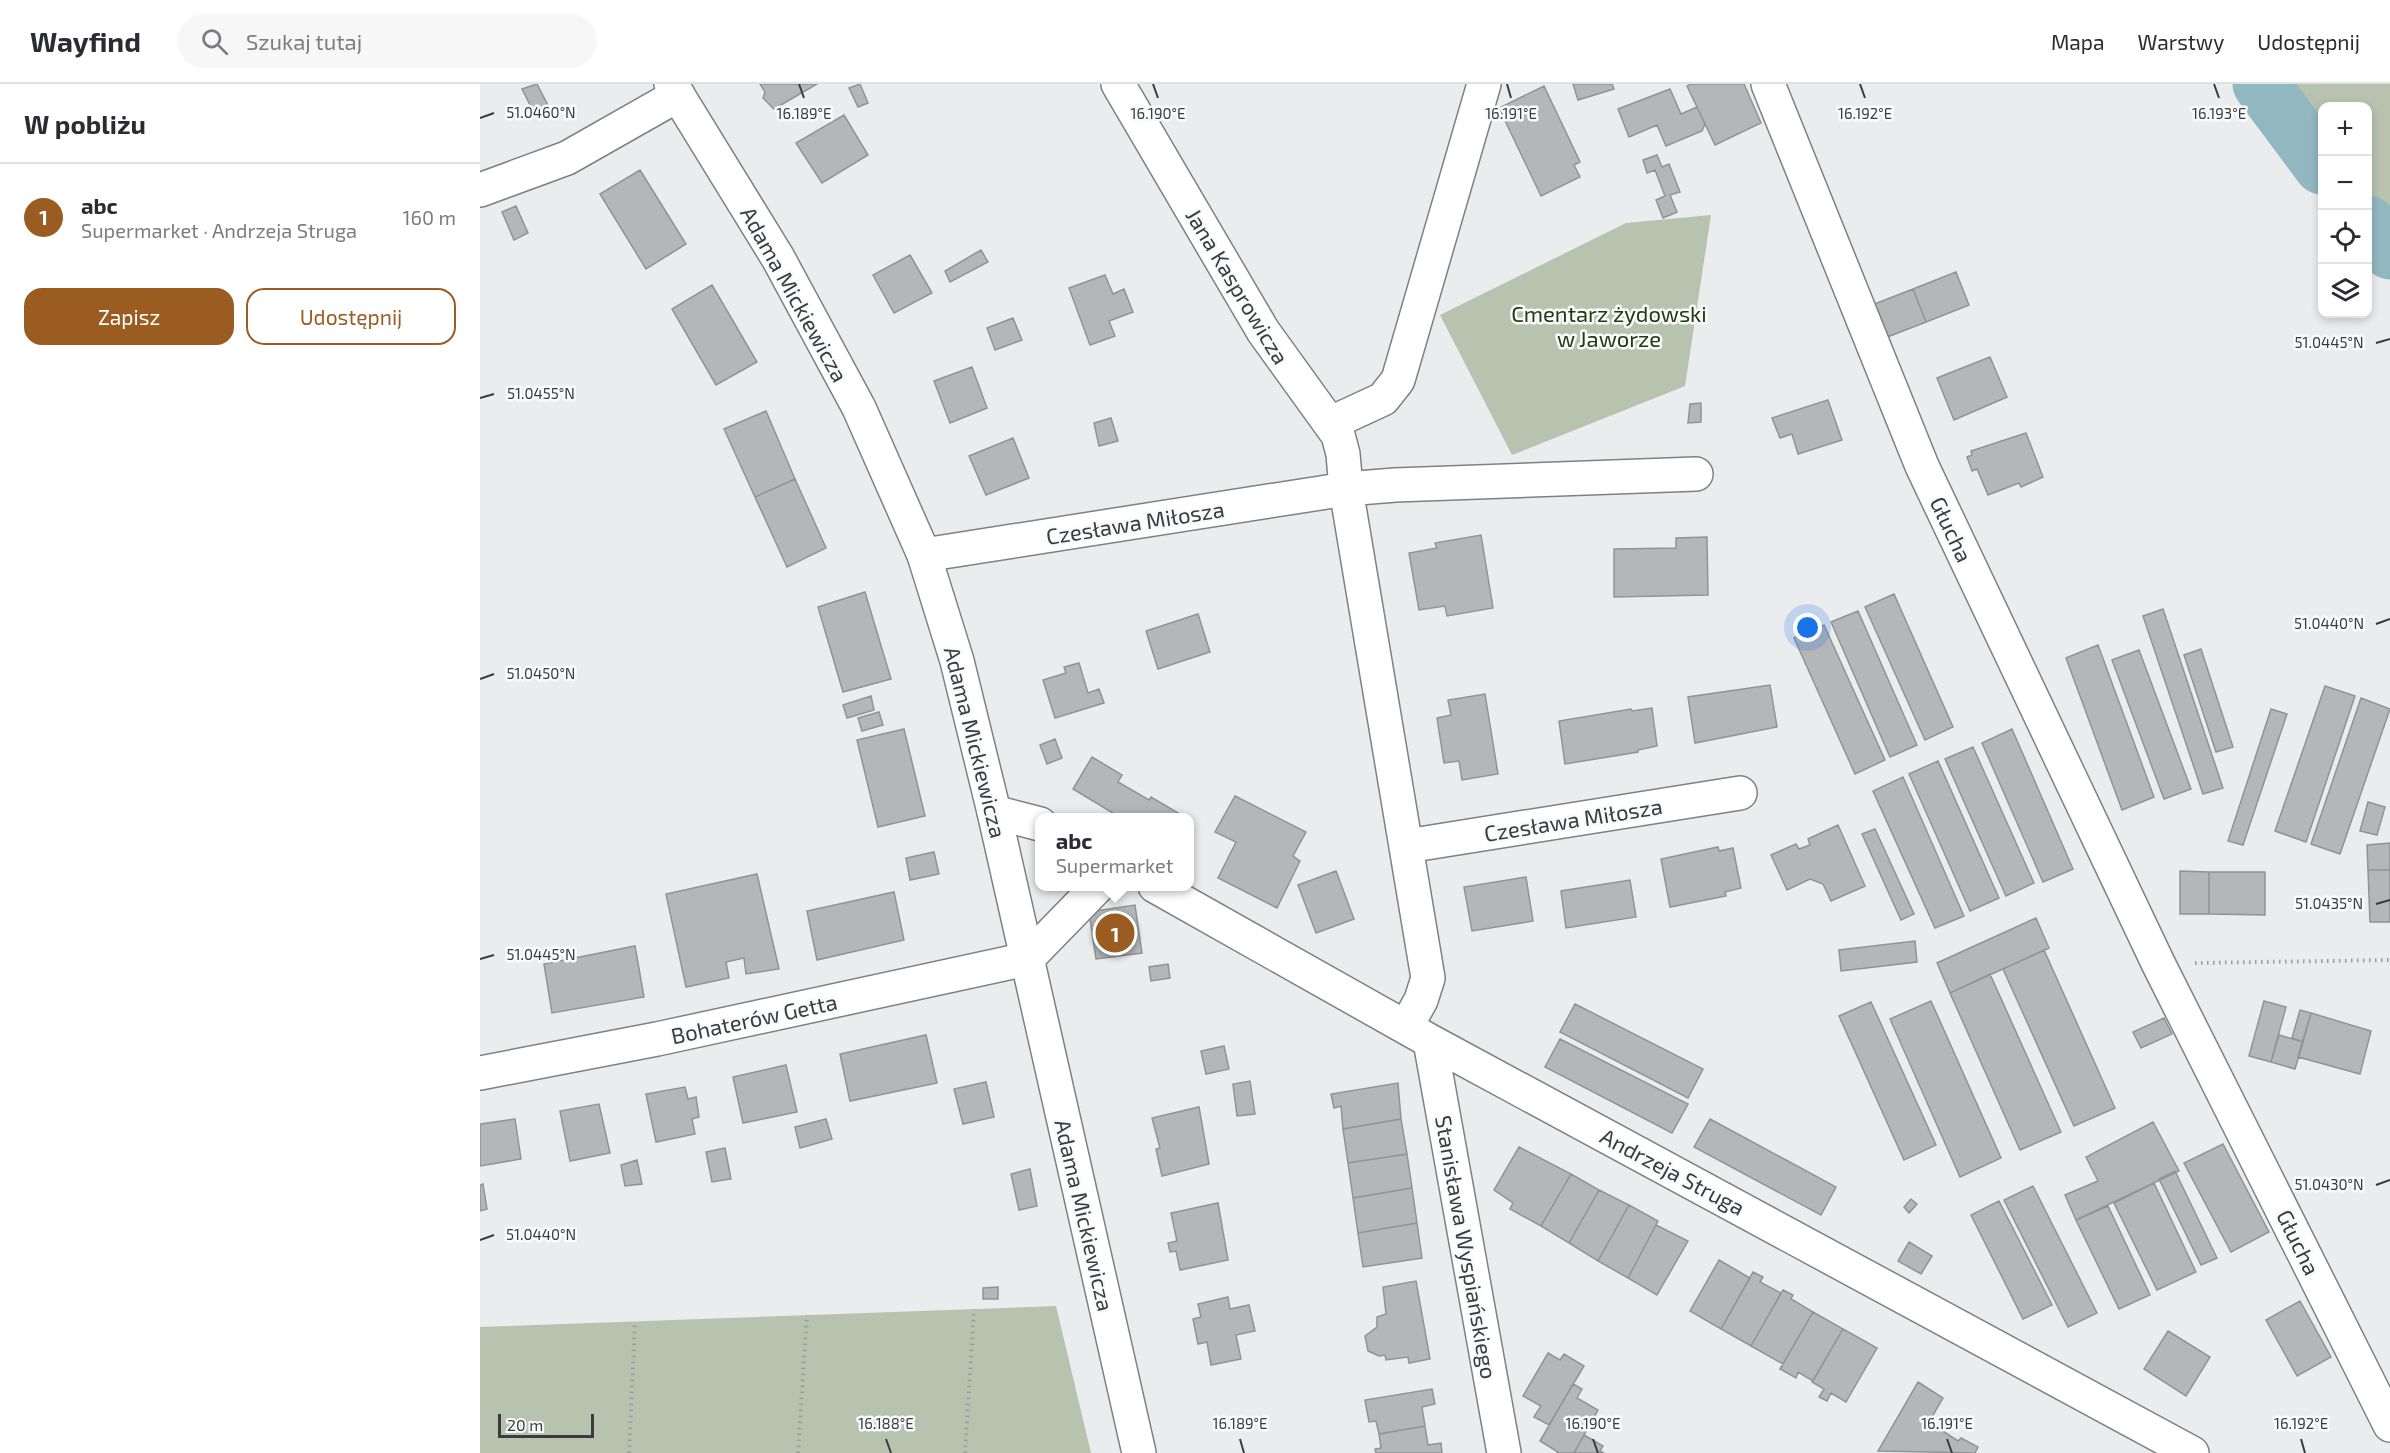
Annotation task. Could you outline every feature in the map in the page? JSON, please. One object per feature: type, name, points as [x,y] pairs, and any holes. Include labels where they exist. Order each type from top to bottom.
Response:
[{"type":"street","name":"Jana Kasprowicza","points":[[1118,84],[1263,331],[1287,368],[1331,423],[1341,445],[1346,489]]},
{"type":"street","points":[[1331,423],[1383,399],[1398,380],[1484,84]]},
{"type":"street","name":"Głucha","points":[[1768,84],[1922,466],[2158,963],[2390,1425]]},
{"type":"street","points":[[480,190],[567,158],[674,90]]},
{"type":"street","name":"Adama Mickiewicza","points":[[674,90],[778,258],[859,408],[924,555],[957,661],[994,812],[1139,1453]]},
{"type":"street","name":"Czesława Miłosza","points":[[924,555],[1346,489],[1395,485],[1696,474]]},
{"type":"street","points":[[1346,489],[1428,978],[1421,1000],[1418,1034]]},
{"type":"street","name":"Czesława Miłosza","points":[[1407,846],[1740,793]]},
{"type":"street","points":[[994,812],[1035,823]]},
{"type":"street","points":[[1027,959],[1093,891]]},
{"type":"street","name":"Andrzeja Struga","points":[[1164,891],[1418,1034],[2192,1453]]},
{"type":"street","name":"Bohaterów Getta","points":[[480,1074],[657,1039],[1027,959]]},
{"type":"street","name":"Stanisława Wyspiańskiego","points":[[1418,1034],[1504,1453]]},
{"type":"path","points":[[2158,963],[2390,960]]},
{"type":"path","points":[[965,1453],[974,1309]]},
{"type":"path","points":[[798,1453],[807,1315]]},
{"type":"path","points":[[629,1453],[635,1322]]},
{"type":"green space","points":[[2283,84],[2390,84],[2390,220],[2372,197],[2372,102],[2318,102],[2318,130]]},
{"type":"green space","name":"Cmentarz żydowski w Jaworze","points":[[1711,215],[1685,386],[1512,455],[1440,315],[1626,223]]},
{"type":"green space","points":[[1056,1306],[1091,1453],[480,1453],[480,1327]]},
{"type":"building","points":[[537,84],[550,109],[535,115],[522,89]]},
{"type":"building","points":[[760,84],[817,84],[774,109],[763,98],[765,92]]},
{"type":"building","points":[[860,84],[868,103],[858,107],[849,88]]},
{"type":"building","points":[[1573,84],[1612,84],[1614,89],[1578,100]]},
{"type":"building","points":[[1691,84],[1744,84],[1761,123],[1715,145],[1687,86]]},
{"type":"building","points":[[1544,86],[1580,162],[1574,165],[1580,177],[1541,196],[1499,108]]},
{"type":"building","points":[[1670,89],[1681,114],[1697,107],[1705,124],[1702,131],[1666,146],[1657,125],[1629,137],[1618,109]]},
{"type":"building","points":[[844,115],[868,155],[822,183],[796,143]]},
{"type":"building","points":[[1657,155],[1662,167],[1669,164],[1680,192],[1670,195],[1677,212],[1663,218],[1656,200],[1665,196],[1655,170],[1647,173],[1643,160]]},
{"type":"building","points":[[640,170],[686,244],[646,269],[600,194]]},
{"type":"building","points":[[516,206],[528,233],[514,240],[502,212]]},
{"type":"building","points":[[981,250],[988,262],[950,282],[945,271]]},
{"type":"building","points":[[910,255],[932,293],[894,313],[873,275]]},
{"type":"building","points":[[1956,272],[1969,305],[1926,322],[1913,289]]},
{"type":"building","points":[[1105,275],[1113,294],[1124,289],[1133,312],[1109,321],[1115,336],[1090,345],[1069,288]]},
{"type":"building","points":[[712,285],[757,362],[716,385],[672,309]]},
{"type":"building","points":[[1913,289],[1926,322],[1885,338],[1872,305]]},
{"type":"building","points":[[1013,318],[1022,340],[995,350],[987,328]]},
{"type":"building","points":[[1990,357],[2007,397],[1954,420],[1937,378]]},
{"type":"building","points":[[972,367],[987,408],[950,423],[934,381]]},
{"type":"building","points":[[1828,400],[1842,440],[1798,454],[1792,434],[1780,438],[1772,418]]},
{"type":"building","points":[[1701,403],[1701,422],[1688,423],[1690,404]]},
{"type":"building","points":[[766,411],[795,479],[755,497],[724,429]]},
{"type":"building","points":[[1111,418],[1118,441],[1099,446],[1094,423]]},
{"type":"building","points":[[2026,433],[2043,477],[2021,487],[2019,483],[1988,495],[1977,469],[1972,471],[1967,457],[1972,455],[1971,451]]},
{"type":"building","points":[[1013,438],[1029,478],[986,495],[969,456]]},
{"type":"building","points":[[795,479],[826,548],[787,567],[755,497]]},
{"type":"building","points":[[1481,535],[1493,608],[1447,616],[1445,606],[1419,610],[1409,553],[1437,548],[1435,543]]},
{"type":"building","points":[[1707,537],[1708,595],[1614,597],[1614,549],[1676,548],[1676,538]]},
{"type":"building","points":[[865,592],[891,679],[843,692],[818,607]]},
{"type":"building","points":[[1894,594],[1953,727],[1925,740],[1865,607]]},
{"type":"building","points":[[2163,609],[2223,788],[2203,794],[2143,616]]},
{"type":"building","points":[[1858,611],[1917,745],[1890,757],[1831,622]]},
{"type":"building","points":[[1198,614],[1210,652],[1158,669],[1146,631]]},
{"type":"building","points":[[1824,625],[1885,760],[1855,774],[1794,638]]},
{"type":"building","points":[[2098,645],[2154,797],[2122,810],[2066,658]]},
{"type":"building","points":[[2201,649],[2233,747],[2216,752],[2184,655]]},
{"type":"building","points":[[2139,650],[2191,789],[2164,799],[2112,660]]},
{"type":"building","points":[[1079,663],[1088,693],[1099,689],[1104,703],[1055,718],[1043,680],[1066,673],[1064,667]]},
{"type":"building","points":[[1770,685],[1777,727],[1695,743],[1688,697]]},
{"type":"building","points":[[2325,686],[2355,696],[2306,842],[2275,831]]},
{"type":"building","points":[[1485,694],[1498,774],[1462,780],[1459,761],[1444,763],[1437,718],[1451,715],[1448,700]]},
{"type":"building","points":[[871,696],[874,710],[847,718],[843,705]]},
{"type":"building","points":[[2361,698],[2390,709],[2340,854],[2311,844]]},
{"type":"building","points":[[1652,708],[1657,746],[1638,750],[1638,752],[1565,764],[1559,721],[1631,709],[1632,711]]},
{"type":"building","points":[[2271,709],[2287,714],[2243,845],[2228,841]]},
{"type":"building","points":[[879,712],[883,725],[862,731],[858,718]]},
{"type":"building","points":[[904,729],[925,816],[878,827],[857,740]]},
{"type":"building","points":[[2012,729],[2073,869],[2043,882],[1982,743]]},
{"type":"building","points":[[1055,739],[1062,758],[1047,764],[1040,745]]},
{"type":"building","points":[[1973,747],[2034,883],[2006,896],[1945,759]]},
{"type":"building","points":[[1092,757],[1122,775],[1118,782],[1149,800],[1151,797],[1178,813],[1113,813],[1073,789]]},
{"type":"building","points":[[1938,761],[1999,898],[1970,911],[1909,774]]},
{"type":"building","points":[[1903,777],[1964,916],[1935,928],[1873,791]]},
{"type":"building","points":[[1235,796],[1306,832],[1293,856],[1300,861],[1277,908],[1218,878],[1236,842],[1215,832]]},
{"type":"building","points":[[2368,802],[2385,807],[2377,835],[2360,831]]},
{"type":"building","points":[[1838,825],[1865,886],[1831,901],[1823,884],[1810,879],[1787,890],[1771,855],[1796,844],[1799,849],[1810,845],[1808,839]]},
{"type":"building","points":[[1875,829],[1914,914],[1901,920],[1862,834]]},
{"type":"building","points":[[2390,843],[2390,870],[2368,870],[2367,845]]},
{"type":"building","points":[[1718,847],[1719,851],[1733,848],[1741,888],[1725,892],[1726,896],[1670,907],[1661,859]]},
{"type":"building","points":[[934,852],[939,874],[910,880],[906,858]]},
{"type":"building","points":[[2368,870],[2390,870],[2390,922],[2370,922]]},
{"type":"building","points":[[1336,871],[1354,919],[1316,933],[1298,885]]},
{"type":"building","points":[[2180,871],[2209,872],[2209,914],[2180,914]]},
{"type":"building","points":[[2209,872],[2265,872],[2265,915],[2209,914]]},
{"type":"building","points":[[757,874],[779,969],[746,974],[744,958],[726,962],[729,978],[686,987],[666,894]]},
{"type":"building","points":[[1526,877],[1533,921],[1472,931],[1464,887]]},
{"type":"building","points":[[1630,880],[1636,917],[1566,928],[1561,891]]},
{"type":"building","points":[[894,892],[904,940],[817,960],[807,911]]},
{"type":"building","points":[[1135,905],[1142,953],[1096,959],[1089,912]]},
{"type":"building","points":[[2036,918],[2049,948],[1950,993],[1937,963]]},
{"type":"building","points":[[1915,941],[1917,962],[1841,971],[1839,950]]},
{"type":"building","points":[[635,946],[644,997],[552,1013],[544,964]]},
{"type":"building","points":[[2044,950],[2115,1108],[2074,1126],[2003,969]]},
{"type":"building","points":[[1168,964],[1170,978],[1151,981],[1149,967]]},
{"type":"building","points":[[1990,974],[2061,1132],[2020,1150],[1950,993]]},
{"type":"building","points":[[1931,1001],[2001,1158],[1960,1177],[1890,1019]]},
{"type":"building","points":[[2264,1001],[2286,1007],[2271,1062],[2249,1056]]},
{"type":"building","points":[[1871,1002],[1936,1145],[1904,1160],[1839,1016]]},
{"type":"building","points":[[1575,1004],[1703,1069],[1688,1098],[1560,1032]]},
{"type":"building","points":[[2300,1010],[2311,1013],[2303,1042],[2292,1038]]},
{"type":"building","points":[[2311,1013],[2371,1031],[2360,1074],[2298,1057]]},
{"type":"building","points":[[2164,1018],[2172,1034],[2141,1048],[2133,1032]]},
{"type":"building","points":[[926,1035],[937,1083],[850,1101],[840,1054]]},
{"type":"building","points":[[2279,1035],[2303,1042],[2295,1069],[2271,1062]]},
{"type":"building","points":[[1560,1039],[1688,1104],[1672,1133],[1545,1067]]},
{"type":"building","points":[[1224,1046],[1229,1069],[1206,1074],[1201,1051]]},
{"type":"building","points":[[786,1065],[797,1112],[743,1123],[733,1077]]},
{"type":"building","points":[[1250,1081],[1255,1114],[1237,1116],[1233,1084]]},
{"type":"building","points":[[986,1082],[994,1117],[963,1124],[954,1089]]},
{"type":"building","points":[[1398,1083],[1401,1119],[1343,1129],[1341,1106],[1334,1108],[1331,1094]]},
{"type":"building","points":[[685,1087],[688,1099],[696,1097],[699,1117],[692,1119],[695,1134],[656,1142],[646,1094]]},
{"type":"building","points":[[599,1104],[610,1153],[570,1161],[560,1111]]},
{"type":"building","points":[[1199,1107],[1209,1164],[1162,1176],[1156,1149],[1160,1148],[1152,1118]]},
{"type":"building","points":[[515,1119],[521,1159],[480,1166],[480,1124]]},
{"type":"building","points":[[826,1119],[832,1139],[800,1148],[795,1127]]},
{"type":"building","points":[[1401,1119],[1407,1154],[1348,1163],[1343,1129]]},
{"type":"building","points":[[1710,1119],[1836,1187],[1821,1215],[1694,1147]]},
{"type":"building","points":[[2153,1122],[2179,1171],[2076,1220],[2065,1195],[2098,1181],[2086,1157]]},
{"type":"building","points":[[2223,1144],[2269,1232],[2231,1252],[2184,1163]]},
{"type":"building","points":[[1519,1147],[1571,1174],[1541,1226],[1510,1209],[1513,1203],[1494,1190]]},
{"type":"building","points":[[725,1148],[731,1179],[712,1182],[706,1152]]},
{"type":"building","points":[[1407,1154],[1412,1188],[1353,1198],[1348,1163]]},
{"type":"building","points":[[637,1160],[642,1184],[625,1186],[621,1165]]},
{"type":"building","points":[[1030,1169],[1037,1206],[1019,1210],[1011,1174]]},
{"type":"building","points":[[2175,1171],[2217,1258],[2201,1265],[2159,1179]]},
{"type":"building","points":[[1571,1174],[1599,1190],[1569,1243],[1541,1226]]},
{"type":"building","points":[[2154,1183],[2196,1272],[2157,1290],[2114,1203]]},
{"type":"building","points":[[483,1184],[487,1209],[480,1211],[480,1185]]},
{"type":"building","points":[[2033,1186],[2097,1313],[2068,1327],[2004,1200]]},
{"type":"building","points":[[1412,1188],[1417,1223],[1358,1233],[1353,1198]]},
{"type":"building","points":[[1599,1190],[1629,1205],[1598,1261],[1569,1243]]},
{"type":"building","points":[[1911,1199],[1917,1204],[1909,1213],[1904,1207]]},
{"type":"building","points":[[1999,1201],[2052,1305],[2023,1319],[1971,1215]]},
{"type":"building","points":[[1218,1203],[1228,1260],[1180,1270],[1176,1251],[1170,1252],[1168,1243],[1177,1241],[1171,1213]]},
{"type":"building","points":[[1629,1205],[1658,1221],[1628,1278],[1598,1261]]},
{"type":"building","points":[[2108,1206],[2150,1295],[2119,1309],[2076,1220]]},
{"type":"building","points":[[1417,1223],[1422,1258],[1363,1267],[1358,1233]]},
{"type":"building","points":[[1656,1225],[1688,1241],[1657,1295],[1628,1278]]},
{"type":"building","points":[[1909,1242],[1932,1256],[1921,1274],[1898,1261]]},
{"type":"building","points":[[1719,1260],[1750,1278],[1721,1329],[1690,1311]]},
{"type":"building","points":[[1753,1272],[1763,1277],[1760,1282],[1781,1293],[1751,1346],[1721,1329]]},
{"type":"building","points":[[1416,1281],[1430,1359],[1409,1363],[1408,1357],[1386,1360],[1385,1355],[1379,1356],[1368,1351],[1365,1336],[1377,1327],[1377,1317],[1386,1314],[1383,1287]]},
{"type":"building","points":[[998,1287],[998,1299],[983,1299],[983,1288]]},
{"type":"building","points":[[1783,1290],[1793,1295],[1791,1299],[1813,1312],[1783,1364],[1751,1346]]},
{"type":"building","points":[[1228,1297],[1230,1309],[1249,1305],[1255,1331],[1236,1335],[1241,1359],[1211,1365],[1207,1342],[1198,1344],[1193,1319],[1201,1317],[1198,1304]]},
{"type":"building","points":[[2300,1301],[2331,1357],[2297,1376],[2266,1320]]},
{"type":"building","points":[[1813,1312],[1843,1329],[1813,1381],[1798,1372],[1796,1378],[1780,1369]]},
{"type":"building","points":[[1843,1329],[1877,1348],[1846,1402],[1831,1393],[1827,1401],[1819,1397],[1824,1389],[1812,1382]]},
{"type":"building","points":[[2168,1331],[2210,1357],[2186,1396],[2144,1369]]},
{"type":"building","points":[[1548,1353],[1560,1360],[1564,1354],[1584,1366],[1549,1425],[1534,1417],[1541,1406],[1523,1396]]},
{"type":"building","points":[[1918,1382],[1943,1398],[1929,1422],[1958,1441],[1961,1438],[1978,1447],[1975,1453],[1878,1451]]},
{"type":"building","points":[[1573,1384],[1582,1389],[1577,1398],[1598,1410],[1574,1453],[1557,1453],[1540,1441]]},
{"type":"building","points":[[1432,1389],[1435,1404],[1422,1407],[1425,1426],[1379,1434],[1376,1421],[1369,1422],[1365,1400]]},
{"type":"building","points":[[1425,1426],[1428,1445],[1441,1443],[1442,1453],[1376,1453],[1375,1449],[1381,1448],[1379,1434]]},
{"type":"building","points":[[1584,1435],[1603,1446],[1600,1451],[1604,1453],[1574,1453]]},
{"type":"waterway","points":[[2261,84],[2318,161]]},
{"type":"waterway","points":[[2372,229],[2390,251]]},
{"type":"place","name":"abc","points":[[1115,933]]}]
